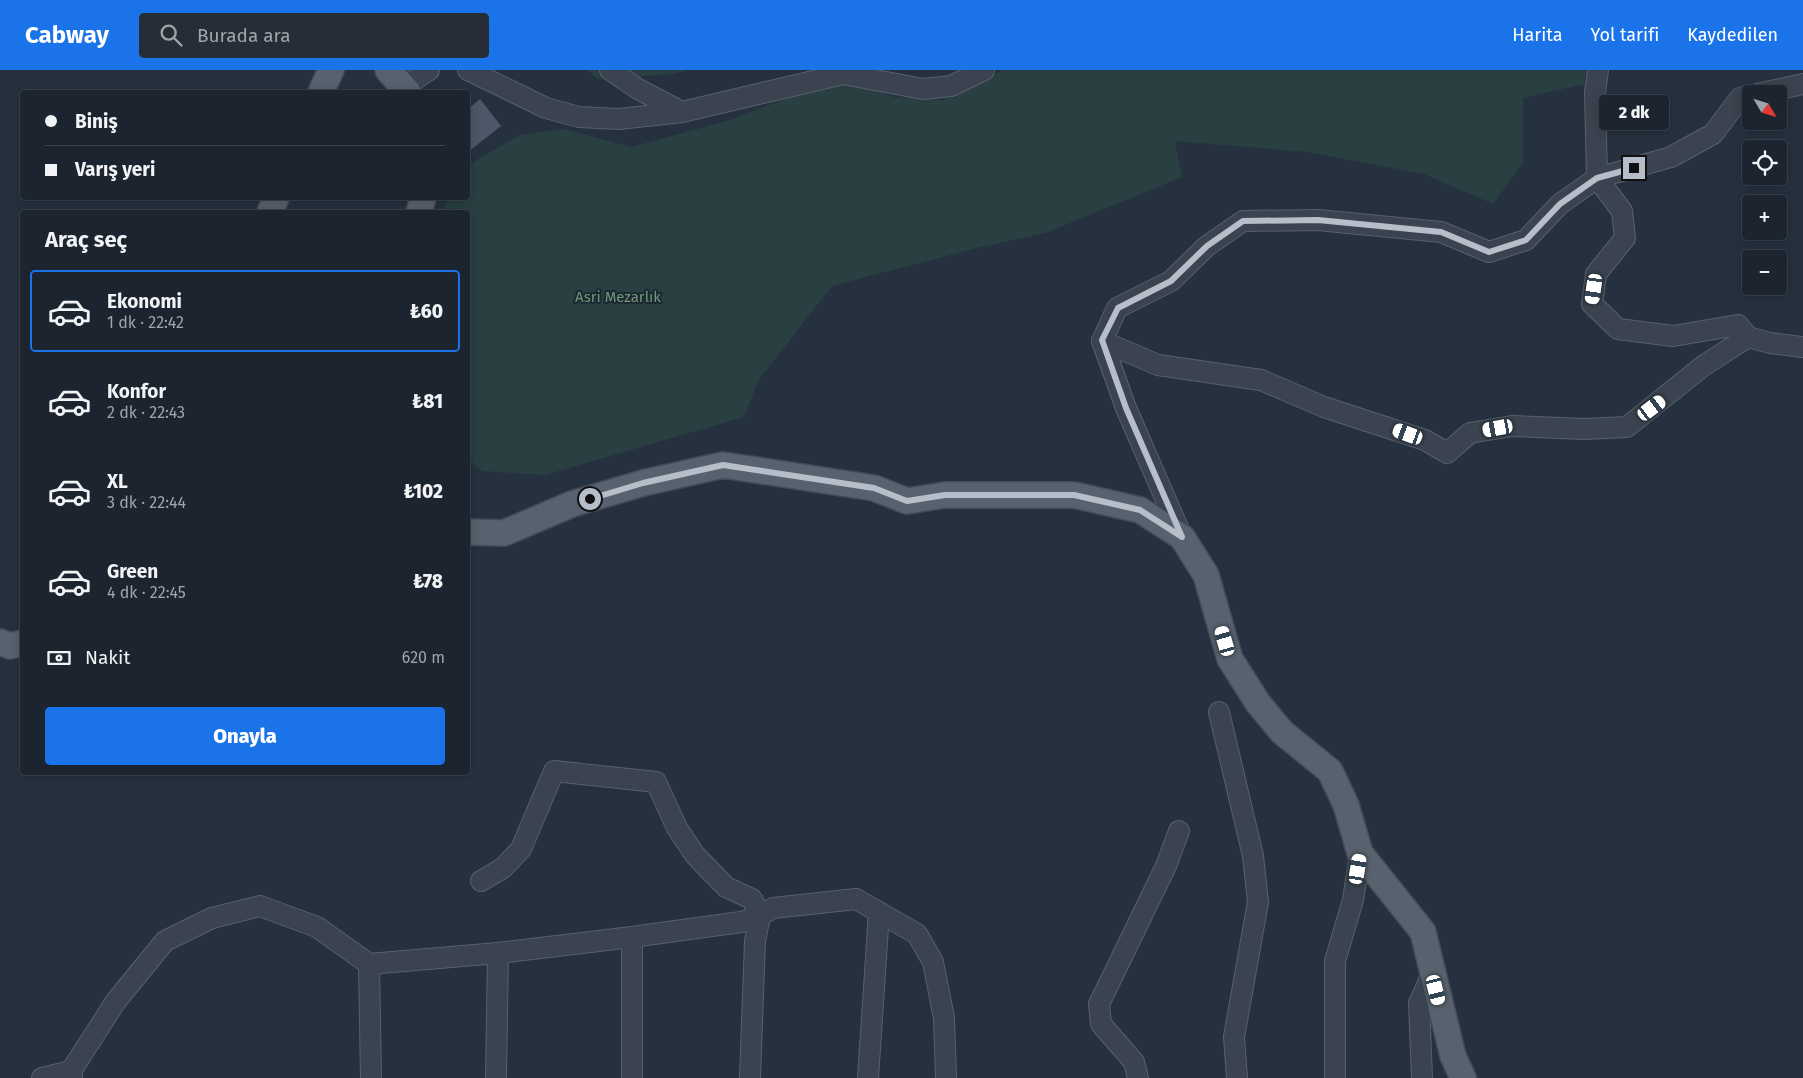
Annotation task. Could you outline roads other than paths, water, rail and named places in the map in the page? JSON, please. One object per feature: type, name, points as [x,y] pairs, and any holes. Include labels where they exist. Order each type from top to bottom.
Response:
[{"type":"main road","points":[[322,90],[331,70]]},
{"type":"main road","points":[[470,532],[504,533],[572,504],[643,483],[723,465],[874,488],[907,501],[945,495],[1074,495],[1140,510],[1182,537],[1206,575],[1230,659],[1258,703],[1282,732],[1330,771],[1346,806],[1360,853],[1423,932],[1453,1056],[1463,1078]]},
{"type":"main road","points":[[0,642],[10,646],[20,644]]},
{"type":"street","points":[[400,83],[429,70]]},
{"type":"street","points":[[468,70],[546,108],[579,117],[620,119],[682,112],[843,74],[923,89],[951,86],[984,70]]},
{"type":"street","points":[[610,70],[638,89],[682,112]]},
{"type":"street","points":[[1598,70],[1595,93],[1597,178],[1622,211],[1625,238],[1596,274],[1592,304],[1618,329],[1673,336],[1738,325],[1748,337],[1770,343],[1803,347]]},
{"type":"street","points":[[1788,87],[1803,84]]},
{"type":"street","points":[[1182,537],[1126,408],[1102,340],[1118,308],[1171,281],[1207,246],[1243,221],[1318,220],[1441,232],[1489,252],[1526,240],[1560,204],[1597,178],[1671,157],[1713,134],[1742,97]]},
{"type":"street","points":[[1102,340],[1158,365],[1261,380],[1324,407],[1425,440],[1447,453],[1470,433],[1512,426],[1584,429],[1626,426],[1703,366],[1748,337]]},
{"type":"street","points":[[1220,712],[1253,856],[1258,902],[1234,1037],[1237,1078]]},
{"type":"street","points":[[481,882],[503,868],[521,849],[554,771],[656,782],[677,828],[694,855],[726,887],[752,899],[760,916],[755,942],[750,1078]]},
{"type":"street","points":[[1138,1078],[1134,1062],[1101,1024],[1099,1004],[1166,866],[1179,831]]},
{"type":"street","points":[[1335,1078],[1335,961],[1353,900],[1360,853]]},
{"type":"street","points":[[42,1078],[71,1075],[116,1001],[165,941],[212,918],[260,906],[316,927],[369,964],[498,953],[632,937],[741,922],[760,916],[773,908],[856,899],[917,934],[933,962],[944,1018],[946,1078]]},
{"type":"street","points":[[868,1078],[879,912]]},
{"type":"street","points":[[632,937],[632,1078]]},
{"type":"street","points":[[496,1078],[498,953]]},
{"type":"street","points":[[369,964],[371,1078]]},
{"type":"street","points":[[1422,1078],[1419,1003],[1432,974]]},
{"type":"park label","name":"Asri Mezarlık","points":[[618,297]]}]
